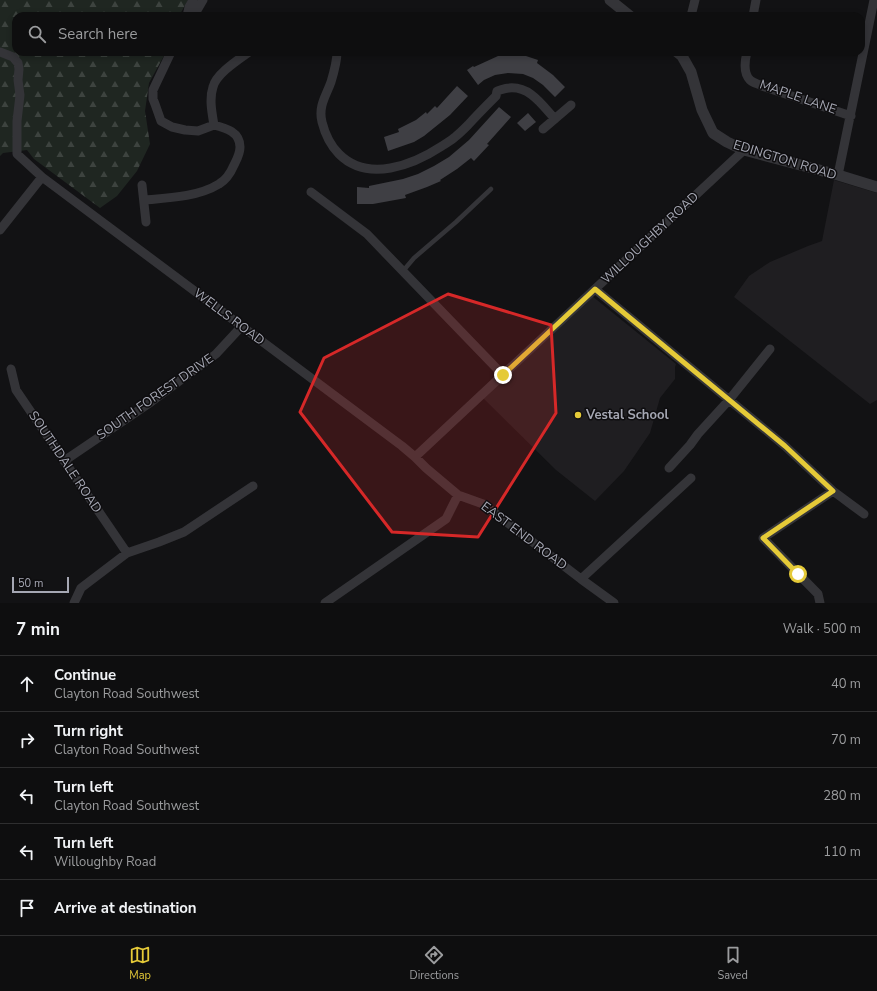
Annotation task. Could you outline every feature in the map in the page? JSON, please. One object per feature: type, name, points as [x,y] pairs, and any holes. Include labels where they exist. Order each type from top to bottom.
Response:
[{"type":"street","points":[[188,12],[193,0]]},
{"type":"street","points":[[196,12],[203,0]]},
{"type":"street","points":[[610,0],[625,12]]},
{"type":"street","points":[[692,12],[695,0]]},
{"type":"street","points":[[754,12],[756,0]]},
{"type":"street","points":[[865,45],[874,0]]},
{"type":"street","name":"WELLS ROAD","points":[[0,52],[13,57],[18,63],[20,95],[16,121],[17,154],[42,177],[415,457]]},
{"type":"street","points":[[144,200],[197,193],[220,184],[229,174],[240,153],[240,143],[231,130],[214,126],[198,131],[185,130],[172,127],[161,121],[153,99],[153,90],[169,56]]},
{"type":"street","points":[[214,126],[211,96],[213,87],[216,80],[244,56]]},
{"type":"street","points":[[337,56],[331,81],[321,108],[322,121],[326,136],[333,148],[345,160],[358,166],[373,169],[388,168],[409,163],[429,154],[455,137],[496,96],[497,91],[508,88],[520,88],[528,91],[555,119]]},
{"type":"street","name":"EDINGTON ROAD","points":[[682,56],[691,72],[702,110],[714,133],[727,142],[744,150],[877,187]]},
{"type":"street","name":"MAPLE LANE","points":[[746,56],[746,72],[750,80],[762,86],[851,116]]},
{"type":"street","points":[[838,175],[863,56]]},
{"type":"street","points":[[542,129],[571,105]]},
{"type":"street","name":"WILLOUGHBY ROAD","points":[[415,457],[744,150]]},
{"type":"street","points":[[0,230],[42,177]]},
{"type":"street","points":[[142,185],[146,222]]},
{"type":"street","points":[[311,192],[367,234],[503,375]]},
{"type":"street","points":[[595,289],[785,446],[833,491],[864,514]]},
{"type":"street","name":"SOUTH FOREST DRIVE","points":[[64,461],[216,354],[241,327]]},
{"type":"street","points":[[669,468],[730,400],[770,348]]},
{"type":"street","name":"SOUTHDALE ROAD","points":[[11,369],[16,390],[127,552]]},
{"type":"street","name":"EAST END ROAD","points":[[415,457],[458,495],[483,504],[614,603]]},
{"type":"street","points":[[581,579],[691,478]]},
{"type":"street","points":[[74,603],[81,588],[127,552],[184,532],[253,486]]},
{"type":"street","points":[[820,603],[818,594],[763,538],[833,491]]},
{"type":"street","points":[[325,603],[446,519],[458,495]]},
{"type":"lane","points":[[402,271],[414,258],[456,222],[491,189]]},
{"type":"highlighted area","points":[[448,294],[551,325],[556,413],[478,537],[392,532],[300,412],[324,358]]},
{"type":"shaded area","points":[[834,180],[877,193],[877,400],[870,404],[734,297],[749,276],[770,262],[822,241]]},
{"type":"shaded area","name":"Vestal School","points":[[592,296],[676,364],[675,379],[660,398],[650,433],[624,471],[595,501],[556,470],[483,398]]},
{"type":"green space","points":[[0,0],[188,0],[181,12],[12,12],[12,56],[164,56],[149,83],[145,111],[150,144],[137,171],[117,196],[100,208],[34,159],[27,150],[3,153],[0,156]]},
{"type":"building","points":[[498,56],[526,56],[538,60],[537,63],[553,75],[565,87],[555,97],[543,85],[533,78],[523,74],[508,73],[495,75],[484,80],[478,85],[467,70],[473,66],[474,67]]},
{"type":"building","points":[[457,86],[468,96],[450,115],[424,136],[414,142],[388,151],[384,137],[399,132],[398,129],[416,120],[426,112],[427,114],[435,106],[437,108]]},
{"type":"building","points":[[499,107],[511,117],[474,161],[471,158],[440,180],[441,181],[405,195],[406,198],[373,204],[357,204],[357,187],[369,188],[369,186],[403,179],[434,166],[449,157],[469,140]]},
{"type":"building","points":[[528,113],[536,122],[525,131],[517,123]]},
{"type":"place","name":"Vestal School","points":[[578,415]]},
{"type":"route","points":[[503,375],[595,289],[785,446],[833,491],[763,538],[798,574]]}]
